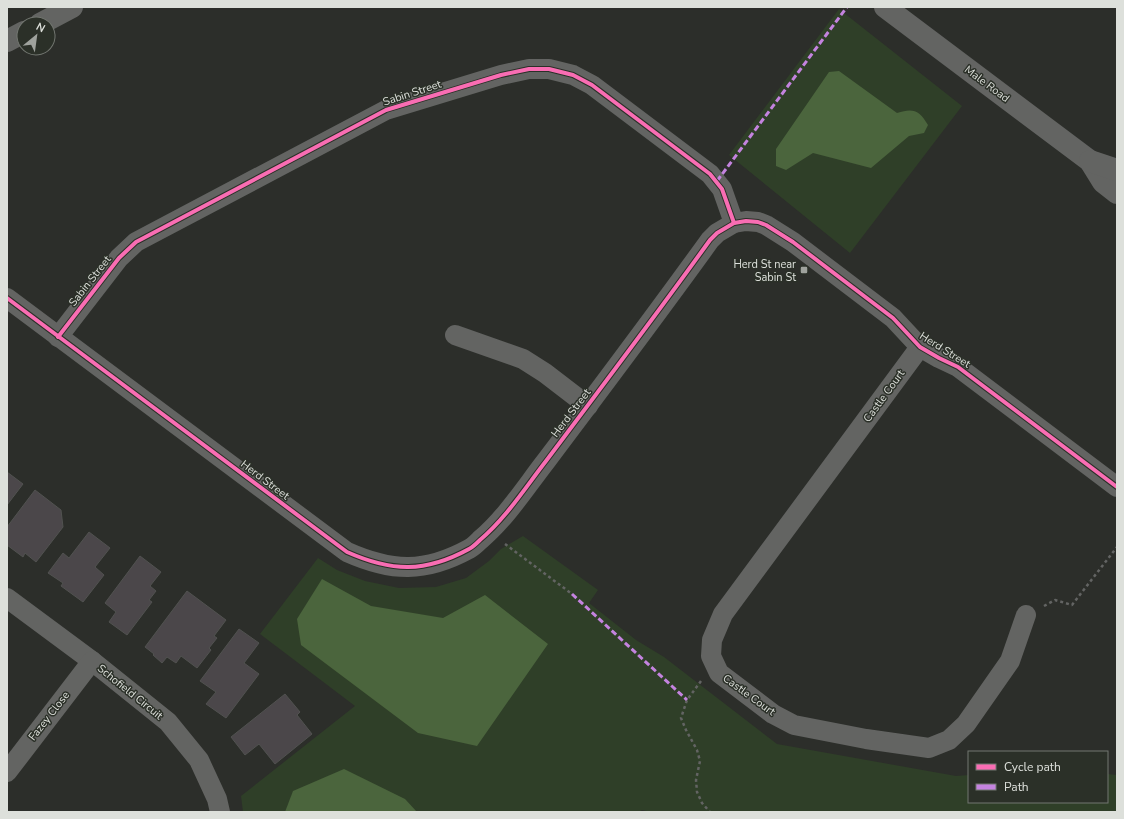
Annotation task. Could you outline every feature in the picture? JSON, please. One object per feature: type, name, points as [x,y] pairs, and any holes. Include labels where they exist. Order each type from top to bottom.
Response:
[{"type":"street","points":[[55,16],[72,7]]},
{"type":"street","name":"Male Road","points":[[885,7],[1090,161],[1117,170]]},
{"type":"street","points":[[7,41],[16,36]]},
{"type":"street","name":"Sabin Street","points":[[58,337],[119,258],[136,242],[386,110],[501,75],[529,69],[549,69],[573,75],[592,85],[611,99],[710,174],[722,190],[734,223]]},
{"type":"street","name":"Male Road","points":[[1090,161],[1103,182],[1117,193]]},
{"type":"street","name":"Herd Street","points":[[7,298],[347,552],[367,561],[388,566],[412,567],[434,564],[470,549],[496,526],[588,406],[710,240],[717,233],[734,223],[746,221],[758,222],[774,230],[893,318],[920,346],[938,358],[958,367],[1117,487]]},
{"type":"street","points":[[455,335],[523,359],[545,373],[588,406]]},
{"type":"street","name":"Castle Court","points":[[920,346],[722,614],[712,640],[711,656],[719,673],[773,714],[794,725],[866,739],[929,748],[949,740],[966,724],[1010,661],[1026,615]]},
{"type":"street","name":"Schofield Circuit","points":[[7,598],[92,661],[168,722],[199,760],[217,799],[220,812]]},
{"type":"street","name":"Fazey Close","points":[[7,772],[92,661]]},
{"type":"path","points":[[504,544],[572,594]]},
{"type":"path","points":[[1026,615],[1055,600],[1072,605],[1117,547]]},
{"type":"path","points":[[710,812],[702,803],[697,792],[696,780],[700,762],[697,750],[681,718],[687,700],[706,675],[719,673]]},
{"type":"shaded area","points":[[839,9],[962,106],[850,253],[729,155]]},
{"type":"shaded area","points":[[839,71],[897,113],[911,111],[918,113],[928,125],[924,133],[909,136],[871,168],[813,153],[786,170],[776,166],[776,149],[829,72]]},
{"type":"shaded area","points":[[523,536],[598,590],[589,603],[636,640],[664,657],[777,744],[956,776],[968,775],[968,803],[1108,803],[1108,774],[1117,775],[1117,812],[651,812],[642,810],[639,812],[243,812],[241,796],[355,706],[260,634],[318,558],[337,570],[365,581],[399,588],[436,587],[466,578],[489,561],[501,549]]},
{"type":"shaded area","points":[[322,579],[371,606],[443,618],[485,595],[548,644],[477,746],[418,733],[301,645],[297,619]]},
{"type":"shaded area","points":[[344,769],[405,799],[417,812],[285,812],[293,791]]},
{"type":"building","points":[[7,472],[23,484],[7,505]]},
{"type":"building","points":[[35,490],[61,510],[63,527],[36,562],[25,553],[23,557],[7,545],[7,527]]},
{"type":"building","points":[[89,532],[110,548],[95,567],[104,575],[83,602],[61,586],[63,583],[48,573],[63,553],[69,558]]},
{"type":"building","points":[[140,556],[161,572],[150,586],[156,591],[149,600],[152,602],[127,635],[109,622],[116,612],[105,603]]},
{"type":"building","points":[[187,591],[226,620],[214,636],[217,638],[209,648],[211,650],[197,668],[181,656],[176,663],[167,657],[162,663],[145,647]]},
{"type":"building","points":[[239,629],[259,643],[244,663],[259,674],[226,718],[206,704],[216,692],[200,681]]},
{"type":"building","points":[[285,694],[300,712],[297,715],[312,734],[275,764],[259,744],[245,755],[231,737]]},
{"type":"marked path","points":[[717,181],[847,7]]},
{"type":"marked path","points":[[572,594],[687,700]]},
{"type":"cycle path","points":[[58,337],[119,258],[136,242],[386,110],[501,75],[529,69],[549,69],[573,75],[592,85],[710,174],[722,189],[734,223]]},
{"type":"cycle path","points":[[7,298],[347,552],[363,559],[394,566],[423,566],[453,557],[469,549],[498,522],[523,492],[710,240],[717,233],[734,223],[746,221],[758,222],[766,225],[793,242],[893,318],[920,347],[958,367],[1117,487]]},
{"type":"place","name":"Herd St near Sabin St","points":[[804,270]]}]
